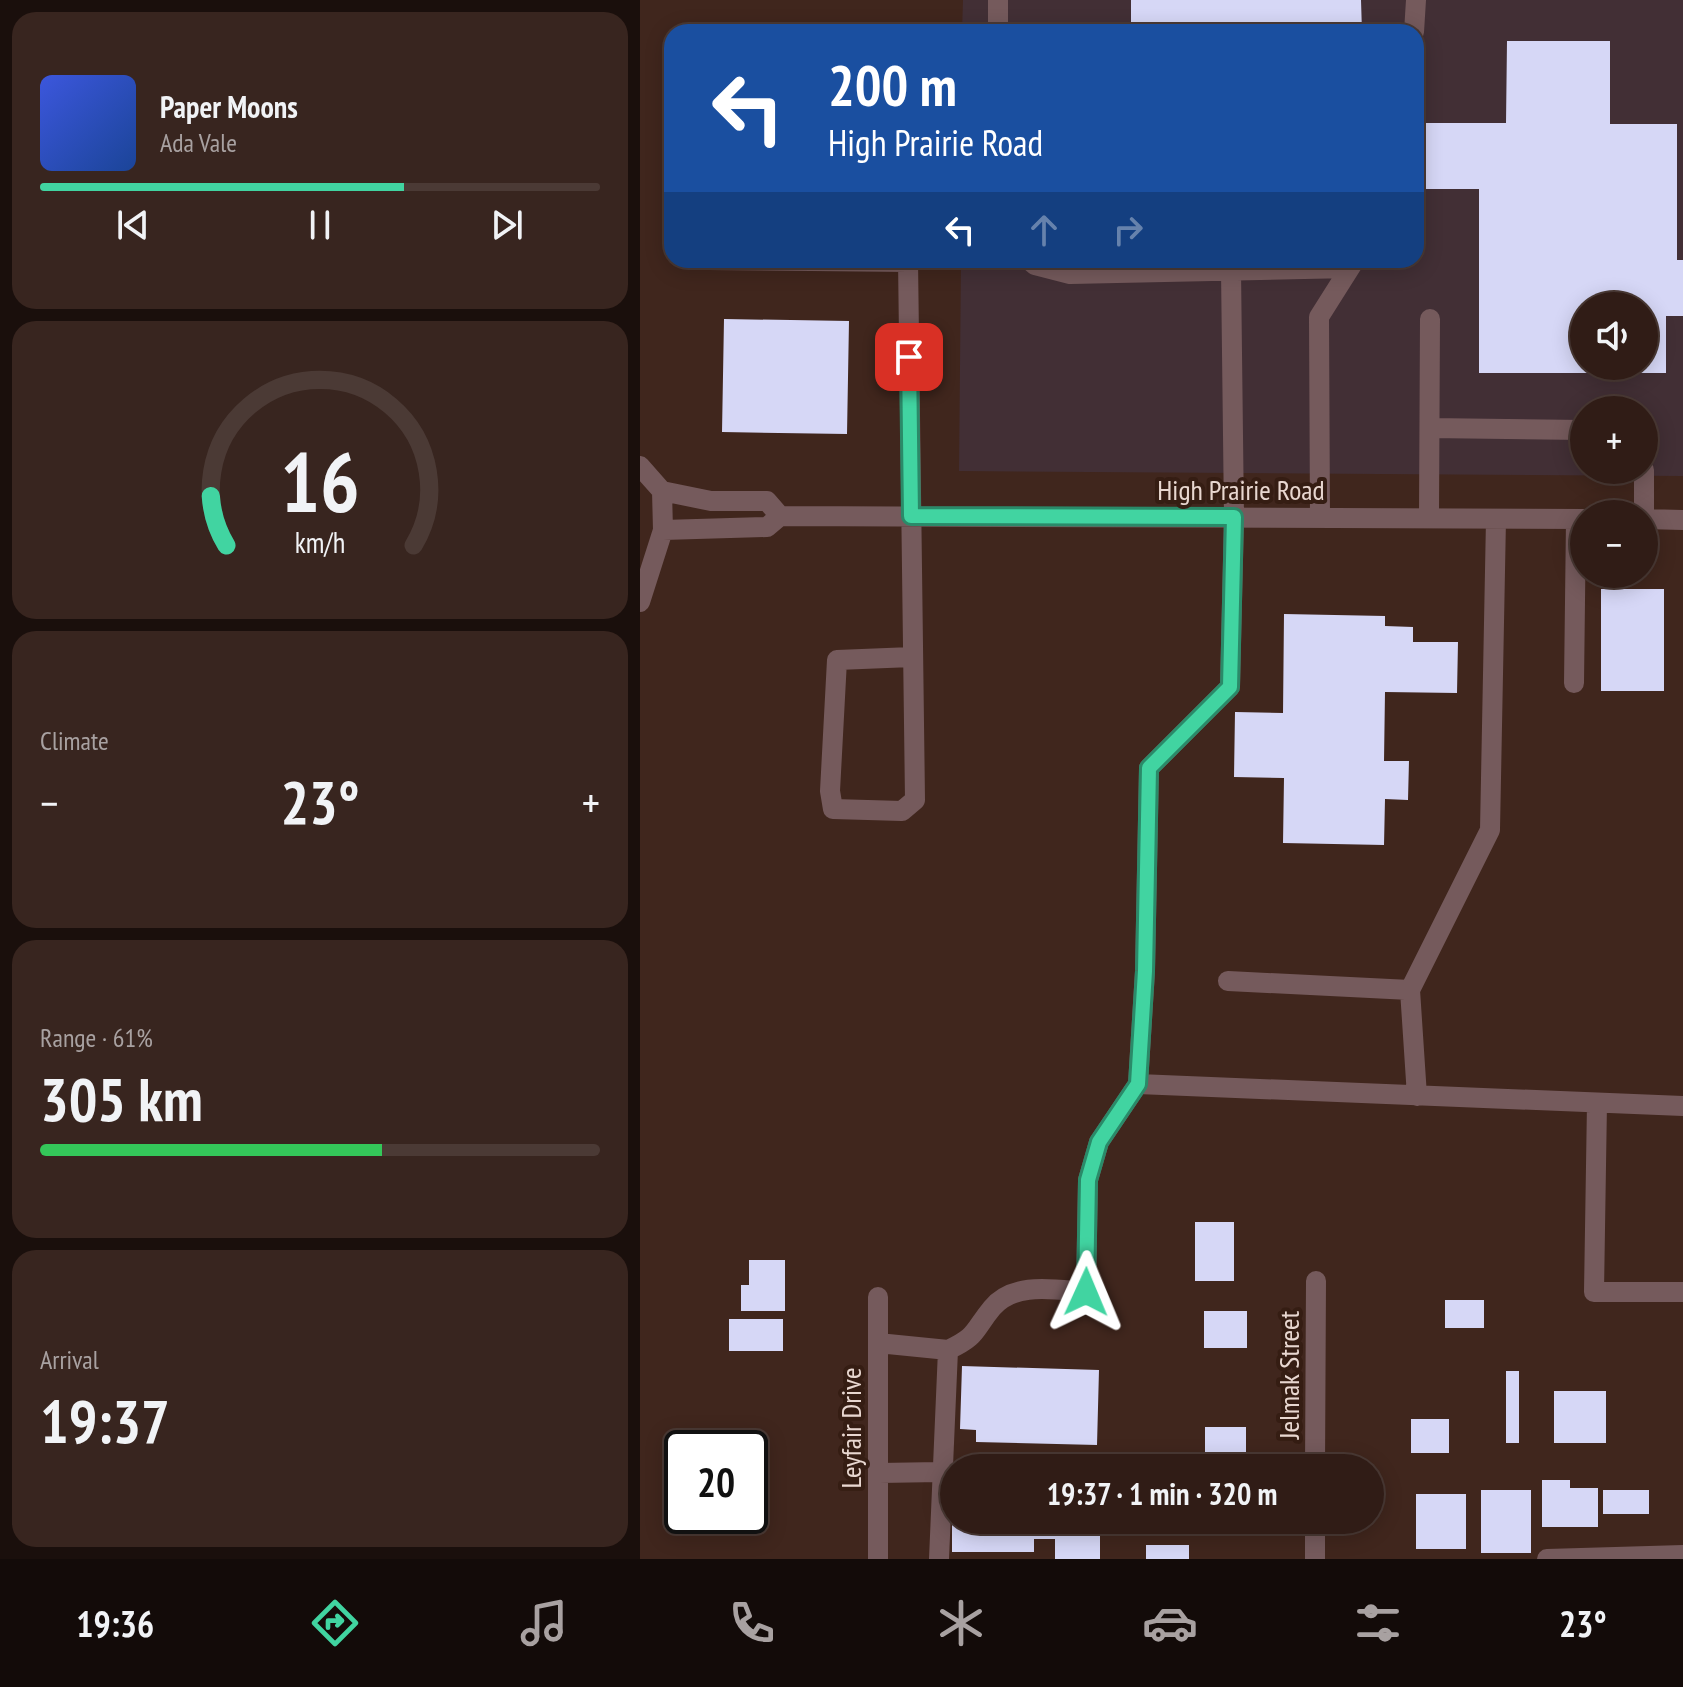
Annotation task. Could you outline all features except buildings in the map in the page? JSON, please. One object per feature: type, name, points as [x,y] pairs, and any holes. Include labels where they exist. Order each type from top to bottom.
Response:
[{"type":"street","points":[[998,0],[998,24]]},
{"type":"street","points":[[1414,24],[1416,0]]},
{"type":"street","points":[[908,268],[904,516],[912,657],[915,800],[902,811],[833,809],[830,791],[837,660],[912,657]]},
{"type":"street","points":[[1047,268],[1070,274],[1272,268]]},
{"type":"street","points":[[1320,518],[1319,317],[1350,268]]},
{"type":"street","points":[[878,1343],[948,1350],[972,1339],[994,1305],[1013,1294],[1033,1289],[1086,1292],[1088,1180],[1099,1142],[1138,1084],[1145,971],[1149,768],[1230,687],[1234,517],[1231,270]]},
{"type":"street","points":[[1429,518],[1430,319]]},
{"type":"street","points":[[1430,428],[1570,430]]},
{"type":"street","points":[[640,466],[662,491],[711,501],[767,501],[780,516],[767,527],[663,530]]},
{"type":"street","points":[[640,602],[663,530],[662,491]]},
{"type":"street","name":"High Prairie Road","points":[[780,516],[1570,519]]},
{"type":"street","points":[[1658,518],[1683,520]]},
{"type":"street","points":[[1417,1096],[1410,990],[1490,830],[1496,519]]},
{"type":"street","points":[[1574,683],[1577,588]]},
{"type":"street","points":[[1228,981],[1410,990]]},
{"type":"street","points":[[1138,1084],[1683,1106]]},
{"type":"street","points":[[1597,1103],[1594,1292],[1683,1292]]},
{"type":"street","name":"Jelmak Street","points":[[1315,1454],[1316,1281]]},
{"type":"street","name":"Leyfair Drive","points":[[878,1297],[878,1559]]},
{"type":"street","points":[[941,1454],[948,1350]]},
{"type":"street","points":[[879,1473],[940,1472],[939,1559]]},
{"type":"street","points":[[1315,1534],[1315,1559]]},
{"type":"street","points":[[1547,1559],[1683,1555]]},
{"type":"shaded area","points":[[963,0],[1683,0],[1683,476],[1658,476],[1658,396],[1570,396],[1570,475],[959,471],[961,268],[1424,268],[1424,24],[962,24]]},
{"type":"route","points":[[909,357],[911,516],[1234,517],[1230,687],[1149,768],[1145,971],[1138,1084],[1099,1142],[1088,1180],[1086,1292]]}]
